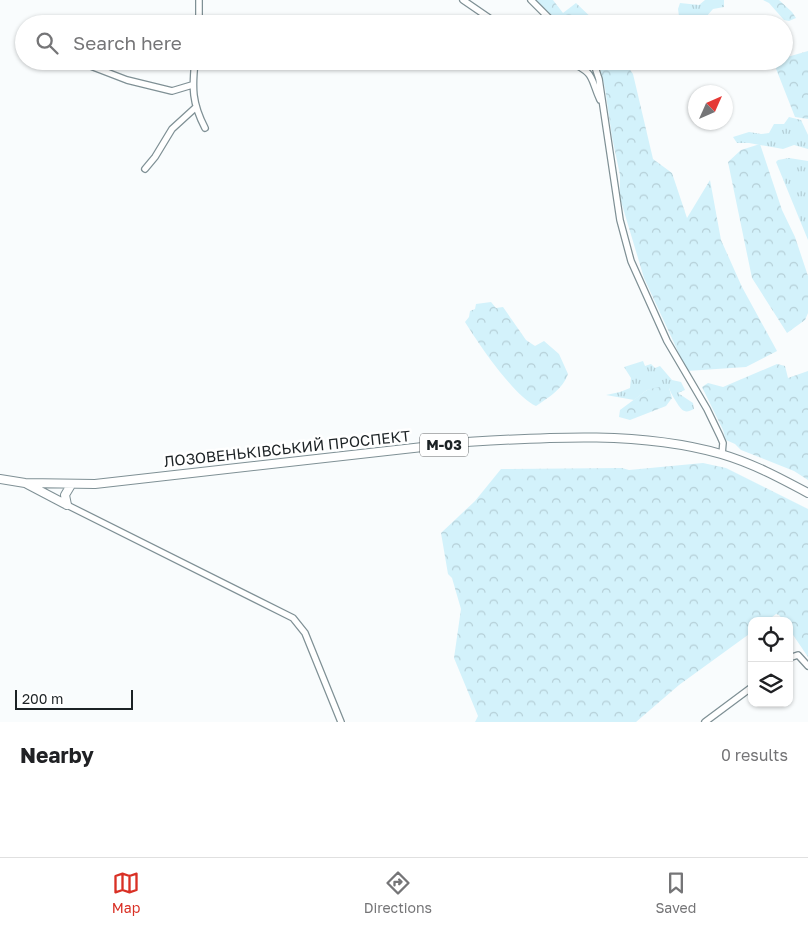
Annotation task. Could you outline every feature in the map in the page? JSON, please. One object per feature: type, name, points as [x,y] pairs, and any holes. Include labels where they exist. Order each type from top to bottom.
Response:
[{"type":"highway","name":"ЛОЗОВЕНЬКІВСЬКИЙ ПРОСПЕКТ","points":[[0,477],[10,481],[25,483],[95,484],[467,442],[526,439],[642,441],[696,448],[722,454],[765,471],[808,493]]},
{"type":"highway","points":[[25,483],[67,505]]},
{"type":"highway","points":[[59,484],[62,497],[67,505]]},
{"type":"highway","points":[[67,505],[65,495],[71,485]]},
{"type":"street","points":[[199,0],[199,15]]},
{"type":"street","points":[[463,0],[485,15]]},
{"type":"street","points":[[531,0],[546,15]]},
{"type":"street","points":[[101,70],[127,80],[172,91],[192,85]]},
{"type":"street","points":[[194,70],[192,85],[195,108],[205,128]]},
{"type":"street","points":[[583,70],[593,78],[602,104]]},
{"type":"street","points":[[596,70],[599,80],[620,220],[631,261],[667,341],[707,409],[720,436],[723,443],[722,454]]},
{"type":"street","points":[[144,169],[172,129],[195,108]]},
{"type":"street","points":[[67,505],[293,618],[305,632],[341,722]]},
{"type":"street","points":[[793,657],[798,655],[808,666]]},
{"type":"street","points":[[705,722],[748,690]]},
{"type":"green space","points":[[535,0],[553,0],[563,13],[576,3],[589,15],[551,15]]},
{"type":"green space","points":[[705,0],[724,0],[724,7],[713,9],[708,15],[679,15],[680,3],[699,5]]},
{"type":"green space","points":[[763,0],[779,0],[796,18],[793,19],[793,15],[780,15],[769,3]]},
{"type":"green space","points":[[808,51],[808,119],[795,117],[777,70],[793,70],[793,55]]},
{"type":"green space","points":[[600,70],[630,70],[633,74],[653,159],[672,173],[687,218],[710,180],[721,240],[742,287],[777,351],[746,367],[687,371],[644,278],[620,198],[620,175]]},
{"type":"green space","points":[[789,117],[801,120],[808,135],[808,149],[794,145],[783,149],[749,143],[737,143],[733,137],[749,132],[769,133],[774,124],[784,124]]},
{"type":"green space","points":[[760,144],[782,210],[795,237],[808,276],[808,313],[805,320],[787,333],[752,278],[728,162],[741,150]]},
{"type":"green space","points":[[789,158],[808,161],[808,240],[776,162]]},
{"type":"green space","points":[[491,302],[496,308],[503,307],[526,340],[535,346],[544,341],[559,354],[568,374],[563,384],[551,396],[536,406],[517,392],[507,381],[465,322],[469,317],[470,311],[475,309],[476,304]]},
{"type":"green space","points":[[643,361],[645,366],[651,364],[655,368],[660,366],[672,380],[681,382],[685,390],[678,393],[693,403],[694,409],[682,410],[669,388],[647,390],[634,400],[606,395],[630,388],[631,378],[624,367]]},
{"type":"green space","points":[[777,364],[785,366],[788,378],[808,371],[808,480],[794,471],[741,450],[735,444],[726,440],[702,387],[708,383],[723,387]]},
{"type":"green space","points":[[658,387],[669,388],[672,398],[666,406],[630,420],[619,417],[620,410],[647,390]]},
{"type":"green space","points":[[703,463],[726,468],[808,509],[808,657],[793,635],[793,617],[781,617],[776,614],[772,617],[748,617],[748,635],[679,685],[636,722],[475,722],[478,716],[454,658],[461,609],[452,578],[448,574],[441,533],[475,501],[501,469],[622,468],[629,470]]}]
